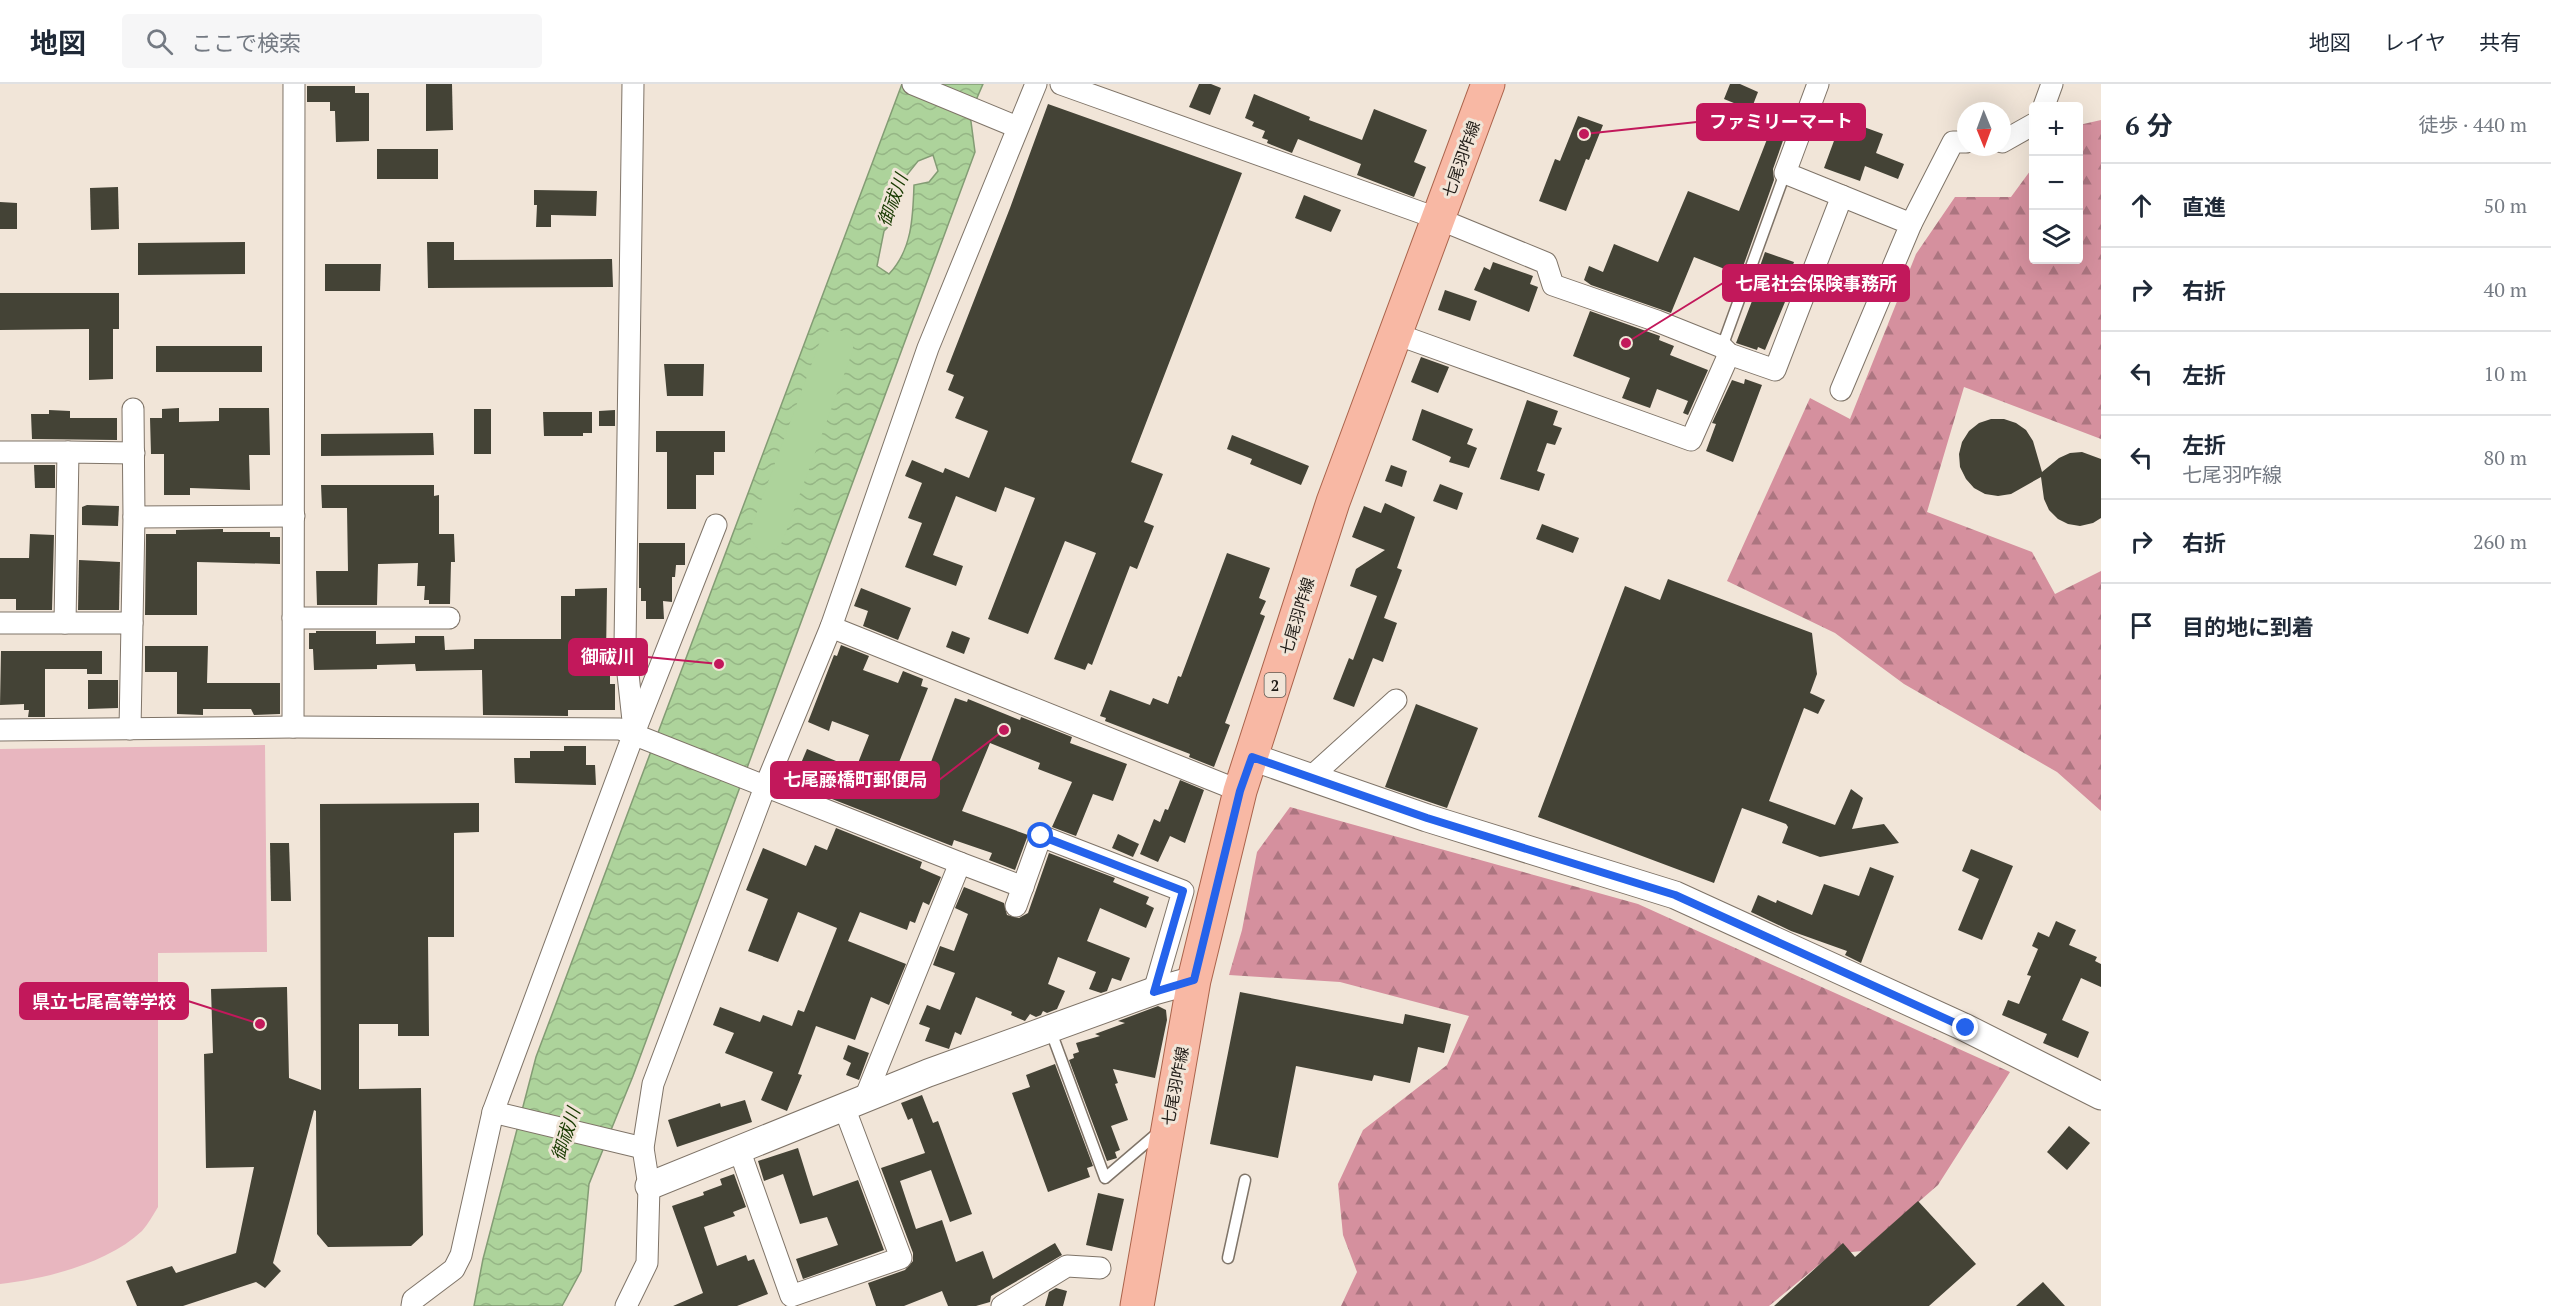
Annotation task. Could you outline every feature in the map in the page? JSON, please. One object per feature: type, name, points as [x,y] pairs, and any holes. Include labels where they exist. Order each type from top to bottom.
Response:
[{"type":"main road","name":"七尾羽咋線","points":[[1137,1306],[1194,980],[1240,791],[1333,502],[1488,84]]},
{"type":"street","points":[[293,727],[294,84]]},
{"type":"street","points":[[633,84],[626,646],[634,733]]},
{"type":"street","points":[[913,84],[1017,127]]},
{"type":"street","points":[[626,1306],[647,1263],[649,1186],[643,1148],[653,1084],[765,788],[831,627],[928,348],[1036,84]]},
{"type":"street","points":[[1061,84],[1439,219],[1546,263],[1553,285],[1658,321],[1775,370],[1842,196]]},
{"type":"street","points":[[1818,84],[1785,173],[1911,224]]},
{"type":"street","points":[[2045,102],[2052,84]]},
{"type":"street","points":[[2011,137],[2029,127]]},
{"type":"street","points":[[1841,390],[1911,224],[1953,142],[1957,142]]},
{"type":"street","points":[[1396,334],[1691,440],[1725,350]]},
{"type":"street","points":[[130,729],[134,517],[133,409]]},
{"type":"street","points":[[0,452],[134,453]]},
{"type":"street","points":[[64,623],[68,452]]},
{"type":"street","points":[[134,517],[294,516]]},
{"type":"street","points":[[412,1306],[413,1300],[454,1269],[461,1255],[493,1112],[634,733],[717,525]]},
{"type":"street","points":[[294,618],[449,618]]},
{"type":"street","points":[[0,623],[132,623]]},
{"type":"street","points":[[831,627],[1240,791]]},
{"type":"street","points":[[1311,777],[1396,700]]},
{"type":"street","points":[[0,730],[293,727],[620,729],[960,863],[1019,896],[1041,836],[1183,891],[1154,992]]},
{"type":"street","points":[[1252,757],[1427,818],[1675,895],[1966,1028],[2101,1096]]},
{"type":"street","points":[[739,1149],[791,1296],[901,1258],[855,1102],[960,863]]},
{"type":"street","points":[[649,1186],[855,1102],[1050,1029],[1194,980]]},
{"type":"street","points":[[493,1112],[643,1148]]},
{"type":"street","points":[[1002,1306],[1067,1266],[1100,1268]]},
{"type":"lane","points":[[1725,350],[1785,173]]},
{"type":"lane","points":[[1050,1029],[1105,1178],[1167,1126]]},
{"type":"lane","points":[[1228,1258],[1245,1180]]},
{"type":"shaded area","points":[[265,745],[267,952],[158,953],[158,1207],[142,1231],[112,1252],[94,1261],[37,1278],[0,1284],[0,749]]},
{"type":"green space","points":[[2101,120],[2101,439],[1964,387],[1927,512],[2032,552],[2055,594],[2101,571],[2101,811],[2057,772],[1904,684],[1835,633],[1727,581],[1810,398],[1850,419],[1916,254],[1955,197],[2011,197],[2029,172],[2029,264],[2083,264],[2083,124]]},
{"type":"green space","points":[[1290,807],[1638,904],[2010,1072],[1938,1185],[1862,1251],[1832,1254],[1769,1306],[1341,1306],[1357,1272],[1343,1235],[1338,1184],[1363,1130],[1447,1065],[1469,1016],[1340,982],[1229,975],[1242,930],[1257,852]]},
{"type":"water","points":[[902,84],[983,84],[970,114],[975,152],[633,1076],[589,1184],[581,1271],[562,1306],[474,1306],[483,1259],[536,1057]],"holes":[[[933,155],[938,171],[929,182],[914,185],[912,221],[907,244],[897,265],[889,274],[877,266],[884,231],[891,224],[903,192],[906,176],[918,161]],[[819,385],[822,397],[812,427],[809,448],[788,498],[784,497],[787,453],[796,417],[802,402],[810,391]]]},
{"type":"building","points":[[426,84],[452,84],[453,130],[426,131]]},
{"type":"building","points":[[1199,84],[1211,84],[1221,88],[1210,115],[1189,107]]},
{"type":"building","points":[[1730,84],[1740,84],[1758,92],[1751,110],[1724,99]]},
{"type":"building","points":[[307,86],[355,86],[355,93],[369,93],[369,141],[336,142],[335,111],[330,111],[330,102],[307,102]]},
{"type":"building","points":[[1254,94],[1310,117],[1309,120],[1362,140],[1374,109],[1427,130],[1414,162],[1426,167],[1414,197],[1357,175],[1361,164],[1298,139],[1292,153],[1267,143],[1268,140],[1262,138],[1265,131],[1252,126],[1254,122],[1245,118]]},
{"type":"building","points":[[1048,104],[1242,173],[1131,462],[1163,474],[1144,522],[1154,526],[1137,569],[1130,566],[1092,665],[1088,663],[1085,670],[1054,659],[1096,553],[1065,541],[1028,634],[988,619],[1035,498],[1005,487],[996,512],[956,496],[933,555],[963,566],[956,586],[905,567],[922,523],[908,518],[922,483],[905,476],[912,460],[943,473],[945,468],[969,478],[988,431],[955,418],[964,397],[948,390],[954,375],[946,372]]},
{"type":"building","points":[[1578,116],[1603,125],[1589,160],[1586,159],[1566,211],[1539,201],[1555,159],[1560,161]]},
{"type":"building","points":[[1842,119],[1883,134],[1876,153],[1904,164],[1898,179],[1865,166],[1860,181],[1824,168]]},
{"type":"building","points":[[1771,129],[1785,135],[1773,169],[1774,180],[1740,275],[1694,257],[1671,313],[1591,285],[1584,280],[1589,266],[1603,272],[1614,244],[1658,262],[1688,191],[1739,211]]},
{"type":"building","points":[[377,149],[438,149],[438,179],[377,179]]},
{"type":"building","points":[[118,187],[119,229],[91,230],[90,188]]},
{"type":"building","points":[[534,190],[597,191],[596,216],[551,215],[551,227],[536,227],[537,205],[534,205]]},
{"type":"building","points":[[1304,195],[1341,210],[1331,232],[1295,218]]},
{"type":"building","points":[[0,202],[17,203],[17,229],[0,229]]},
{"type":"building","points":[[245,242],[245,274],[138,275],[138,243]]},
{"type":"building","points":[[427,242],[454,242],[454,260],[612,259],[613,287],[428,288]]},
{"type":"building","points":[[1765,252],[1794,262],[1789,276],[1795,278],[1765,350],[1758,347],[1757,350],[1736,343],[1752,301],[1748,300]]},
{"type":"building","points":[[1493,262],[1533,276],[1530,284],[1538,287],[1529,312],[1474,290],[1484,267],[1490,270]]},
{"type":"building","points":[[325,264],[381,264],[380,291],[325,291]]},
{"type":"building","points":[[1445,290],[1477,301],[1470,321],[1438,310]]},
{"type":"building","points":[[0,293],[119,293],[119,329],[113,329],[113,379],[89,380],[89,329],[0,330]]},
{"type":"building","points":[[1590,311],[1660,336],[1659,340],[1674,346],[1670,355],[1708,370],[1688,415],[1683,413],[1688,401],[1657,389],[1650,408],[1622,398],[1630,378],[1573,356]]},
{"type":"building","points":[[156,346],[262,346],[262,372],[156,372]]},
{"type":"building","points":[[1421,357],[1449,367],[1438,393],[1411,382]]},
{"type":"building","points":[[664,364],[704,364],[703,396],[667,396]]},
{"type":"building","points":[[1745,379],[1762,385],[1733,462],[1706,451],[1716,424],[1712,423],[1732,380],[1744,384]]},
{"type":"building","points":[[1527,400],[1558,411],[1553,425],[1562,428],[1555,445],[1547,443],[1537,471],[1545,474],[1539,491],[1500,479]]},
{"type":"building","points":[[179,408],[179,422],[219,421],[219,408],[269,408],[270,455],[249,455],[250,490],[190,488],[190,495],[164,495],[164,454],[151,454],[150,418],[162,418],[162,409]]},
{"type":"building","points":[[474,409],[491,409],[491,454],[474,454]]},
{"type":"building","points":[[1422,409],[1473,429],[1467,444],[1477,448],[1469,468],[1449,462],[1451,457],[1412,440]]},
{"type":"building","points":[[49,410],[70,411],[70,418],[117,418],[117,440],[32,439],[31,414],[49,414]]},
{"type":"building","points":[[615,410],[615,426],[599,426],[599,411]]},
{"type":"building","points":[[543,412],[592,412],[592,433],[583,433],[583,436],[544,436]]},
{"type":"building","points":[[1991,419],[2004,419],[2026,430],[2033,441],[2042,472],[2059,458],[2070,453],[2082,452],[2101,459],[2101,518],[2093,523],[2080,526],[2058,519],[2049,510],[2044,499],[2041,477],[2011,494],[1998,496],[1985,494],[1974,488],[1960,467],[1959,454],[1962,442],[1969,431],[1979,423]]},
{"type":"building","points":[[656,431],[725,431],[725,452],[714,452],[714,475],[696,475],[696,509],[667,509],[667,452],[656,452]]},
{"type":"building","points":[[433,433],[434,455],[321,456],[321,434]]},
{"type":"building","points":[[1232,435],[1309,466],[1301,485],[1250,464],[1252,459],[1227,449]]},
{"type":"building","points":[[34,465],[55,465],[55,488],[35,488]]},
{"type":"building","points":[[1391,465],[1407,471],[1402,487],[1385,481]]},
{"type":"building","points":[[1440,484],[1463,493],[1457,510],[1433,501]]},
{"type":"building","points":[[321,485],[434,485],[434,496],[439,495],[439,534],[454,534],[455,562],[451,562],[450,604],[429,604],[429,600],[424,600],[425,586],[417,586],[418,563],[378,564],[377,605],[317,605],[316,571],[348,571],[347,508],[322,508]]},
{"type":"building","points":[[1385,503],[1415,517],[1397,568],[1402,570],[1384,618],[1397,623],[1383,662],[1373,658],[1354,707],[1333,699],[1349,658],[1353,660],[1377,596],[1350,586],[1356,569],[1385,550],[1352,537],[1364,506],[1381,513]]},
{"type":"building","points":[[87,505],[119,506],[118,526],[82,525],[82,507]]},
{"type":"building","points":[[1542,524],[1579,538],[1573,553],[1536,539]]},
{"type":"building","points":[[223,529],[223,532],[270,532],[270,537],[280,537],[280,564],[197,562],[197,615],[145,615],[146,534],[176,534],[176,530]]},
{"type":"building","points":[[30,534],[54,535],[52,610],[16,610],[16,599],[0,599],[0,558],[29,558]]},
{"type":"building","points":[[639,543],[685,543],[685,565],[676,565],[675,577],[672,577],[672,602],[663,601],[664,619],[646,619],[646,601],[641,601],[641,588],[639,588]]},
{"type":"building","points":[[1227,553],[1270,568],[1259,598],[1266,601],[1260,614],[1265,616],[1225,723],[1230,725],[1214,767],[1189,757],[1190,754],[1105,721],[1106,718],[1100,716],[1110,690],[1150,705],[1153,698],[1168,704],[1178,676],[1181,677]]},
{"type":"building","points":[[79,560],[120,562],[119,610],[78,610]]},
{"type":"building","points":[[1668,579],[1812,633],[1817,674],[1810,693],[1825,700],[1818,714],[1804,708],[1769,801],[1835,825],[1851,789],[1863,798],[1852,829],[1884,824],[1899,843],[1820,857],[1782,843],[1788,827],[1786,824],[1742,808],[1714,883],[1538,817],[1625,586],[1660,600]]},
{"type":"building","points":[[607,588],[606,657],[610,657],[610,684],[615,684],[615,710],[568,710],[568,716],[483,715],[482,670],[416,671],[415,664],[377,665],[377,669],[314,670],[313,649],[309,649],[309,633],[316,633],[316,631],[376,631],[376,644],[415,643],[415,636],[444,636],[445,650],[474,649],[474,639],[561,639],[561,596],[575,596],[575,589]]},
{"type":"building","points":[[861,588],[911,608],[898,640],[863,626],[868,611],[854,606]]},
{"type":"building","points":[[952,631],[970,638],[964,654],[946,647]]},
{"type":"building","points":[[841,645],[869,656],[863,670],[898,683],[903,671],[923,679],[921,686],[928,688],[891,783],[919,794],[955,698],[967,702],[968,699],[1020,720],[1021,717],[1072,737],[1070,743],[1127,764],[1113,801],[1093,794],[1076,836],[1052,827],[1072,782],[1038,769],[1040,763],[990,743],[962,811],[1028,835],[1015,870],[989,860],[992,853],[954,840],[952,846],[786,781],[793,765],[799,768],[807,749],[853,768],[855,762],[858,763],[869,735],[832,721],[829,731],[808,722],[834,655],[837,656]]},
{"type":"building","points":[[145,646],[208,646],[207,683],[280,683],[280,714],[254,715],[251,709],[203,709],[203,715],[177,714],[177,672],[145,672]]},
{"type":"building","points":[[1,651],[102,651],[102,674],[87,674],[87,669],[45,669],[45,717],[28,717],[29,710],[24,710],[24,704],[0,705]]},
{"type":"building","points":[[88,680],[118,680],[118,708],[88,709]]},
{"type":"building","points":[[1416,704],[1478,728],[1447,808],[1385,787]]},
{"type":"building","points":[[564,746],[586,746],[586,765],[595,765],[596,785],[515,783],[514,758],[530,758],[530,751],[564,751]]},
{"type":"building","points":[[1180,780],[1204,790],[1185,843],[1170,836],[1158,862],[1140,854],[1154,819],[1160,822],[1165,809],[1168,810]]},
{"type":"building","points":[[479,803],[479,832],[454,833],[454,937],[428,937],[429,1036],[398,1036],[398,1024],[359,1024],[359,1089],[421,1088],[423,1235],[411,1246],[328,1247],[317,1234],[316,1111],[314,1110],[273,1263],[281,1271],[265,1288],[256,1282],[183,1306],[137,1306],[126,1281],[172,1266],[176,1273],[236,1253],[254,1167],[206,1168],[204,1054],[213,1053],[211,989],[287,987],[289,1078],[321,1090],[320,804]]},
{"type":"building","points":[[836,828],[922,862],[920,868],[941,877],[929,905],[923,902],[915,923],[910,921],[907,930],[860,912],[848,941],[906,964],[889,1005],[871,997],[855,1040],[816,1026],[798,1074],[802,1075],[787,1111],[761,1100],[773,1072],[725,1053],[734,1033],[713,1025],[720,1007],[760,1022],[763,1015],[792,1026],[798,1010],[804,1012],[837,928],[798,912],[778,962],[748,951],[768,899],[746,890],[763,848],[806,866],[815,845],[827,850]]},
{"type":"building","points":[[1118,834],[1139,844],[1133,857],[1112,848]]},
{"type":"building","points":[[270,843],[289,843],[291,901],[271,901]]},
{"type":"building","points":[[1971,849],[2013,866],[1982,940],[1958,930],[1979,879],[1962,871]]},
{"type":"building","points":[[1049,853],[1115,878],[1113,882],[1149,897],[1146,904],[1154,908],[1146,928],[1100,908],[1087,941],[1130,958],[1121,981],[1112,978],[1107,991],[1101,993],[1089,989],[1096,972],[1058,957],[1048,984],[1065,991],[1057,1009],[1047,1013],[1043,1011],[1036,1017],[1030,1014],[1025,1021],[1011,1015],[1012,1012],[976,997],[961,1035],[955,1032],[949,1049],[925,1041],[930,1028],[919,1024],[927,1005],[940,1010],[955,973],[933,965],[940,946],[954,951],[968,914],[955,908],[964,887],[1004,903],[1007,915],[1019,918],[1028,913]]},
{"type":"building","points":[[1870,867],[1894,876],[1861,963],[1845,955],[1847,951],[1791,931],[1751,912],[1758,895],[1776,903],[1777,900],[1812,915],[1824,884],[1859,896]]},
{"type":"building","points":[[2056,921],[2076,930],[2069,945],[2097,957],[2095,961],[2101,964],[2101,987],[2081,978],[2062,1020],[2089,1032],[2078,1058],[2043,1043],[2047,1034],[2002,1015],[2008,1000],[2019,1004],[2031,976],[2027,975],[2038,949],[2032,946],[2038,932],[2049,937]]},
{"type":"building","points":[[1240,992],[1403,1024],[1405,1014],[1451,1024],[1444,1053],[1418,1047],[1410,1083],[1374,1075],[1372,1081],[1296,1066],[1278,1158],[1210,1144]]},
{"type":"building","points":[[1158,1006],[1166,1010],[1167,1020],[1155,1078],[1113,1069],[1118,1083],[1115,1084],[1128,1120],[1111,1126],[1120,1150],[1115,1152],[1117,1158],[1107,1161],[1069,1060],[1074,1058],[1073,1054],[1079,1052],[1076,1043],[1100,1036],[1095,1034],[1125,1023],[1118,1021]]},
{"type":"building","points":[[848,1045],[869,1053],[859,1080],[846,1075],[851,1063],[843,1059]]},
{"type":"building","points":[[1055,1064],[1093,1166],[1087,1168],[1090,1177],[1048,1192],[1012,1093],[1030,1087],[1026,1075]]},
{"type":"building","points":[[922,1095],[933,1123],[938,1121],[972,1214],[950,1222],[931,1170],[900,1181],[916,1229],[942,1220],[956,1262],[983,1251],[993,1279],[1055,1243],[1062,1255],[991,1296],[990,1302],[976,1306],[948,1306],[942,1291],[904,1306],[876,1306],[868,1283],[905,1270],[913,1261],[913,1253],[881,1168],[925,1153],[912,1118],[908,1120],[901,1103]]},
{"type":"building","points":[[745,1100],[752,1122],[677,1147],[668,1120],[720,1103],[721,1107]]},
{"type":"building","points":[[2069,1126],[2090,1143],[2067,1170],[2047,1152]]},
{"type":"building","points":[[798,1148],[813,1196],[858,1180],[884,1250],[803,1279],[796,1259],[838,1245],[827,1217],[800,1224],[783,1174],[764,1181],[758,1161]]},
{"type":"building","points":[[734,1174],[746,1207],[733,1212],[735,1216],[704,1227],[717,1266],[746,1255],[748,1261],[754,1259],[768,1294],[737,1306],[673,1306],[703,1293],[672,1206],[704,1195],[703,1192],[722,1185],[720,1179]]},
{"type":"building","points":[[1098,1193],[1124,1199],[1112,1251],[1086,1245]]},
{"type":"building","points":[[1918,1201],[1976,1264],[1929,1306],[1774,1306],[1843,1243],[1855,1257]]},
{"type":"building","points":[[2043,1282],[2065,1306],[2016,1306]]},
{"type":"building","points":[[1056,1288],[1067,1291],[1063,1306],[1045,1306],[1049,1292]]},
{"type":"waterway","name":"御祓川","points":[[767,534],[836,347]]},
{"type":"place","name":"ファミリーマート","points":[[1584,134]]},
{"type":"place","name":"七尾社会保険事務所","points":[[1626,343]]},
{"type":"place","name":"御祓川","points":[[719,664]]},
{"type":"place","name":"七尾藤橋町郵便局","points":[[1004,730]]},
{"type":"place","name":"県立七尾高等学校","points":[[260,1024]]},
{"type":"route","points":[[1041,836],[1183,891],[1154,992],[1194,980],[1240,791],[1252,757],[1427,818],[1675,895],[1966,1028]]}]
